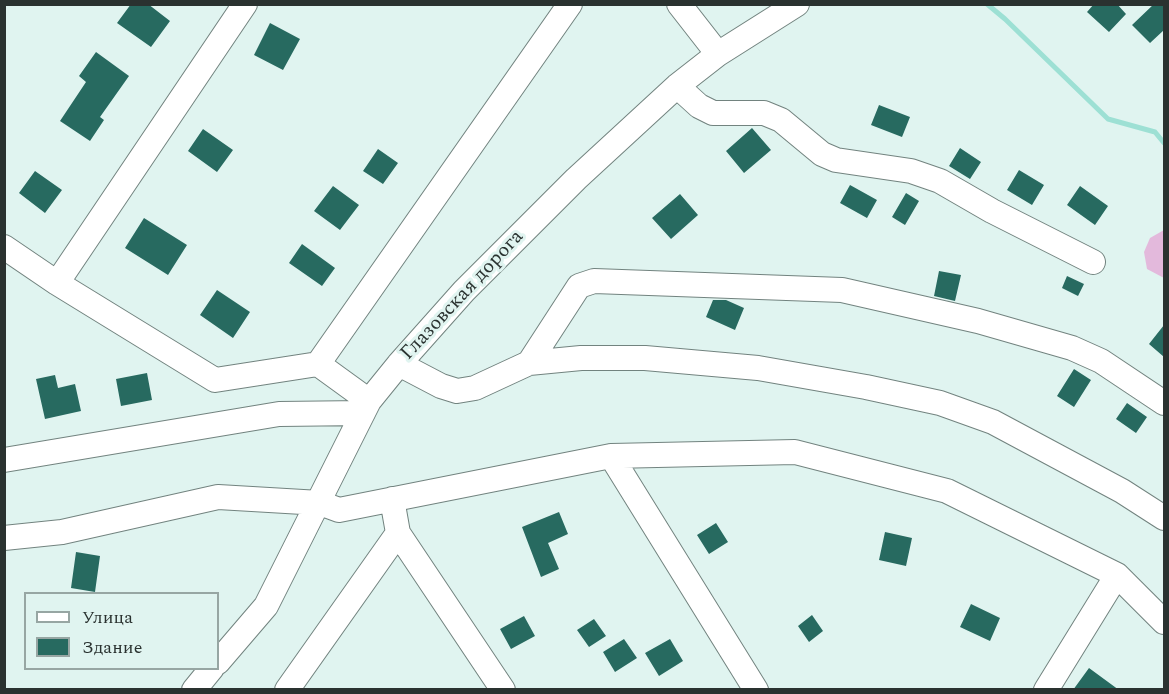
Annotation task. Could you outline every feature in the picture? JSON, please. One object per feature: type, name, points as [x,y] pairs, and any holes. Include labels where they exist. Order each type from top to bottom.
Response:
[{"type":"street","points":[[57,283],[245,4]]},
{"type":"street","points":[[4,247],[57,283],[215,380],[318,364],[570,4]]},
{"type":"street","points":[[679,4],[718,54]]},
{"type":"street","name":"Глазовская дорога","points":[[219,661],[266,606],[320,503],[366,407],[399,364],[464,291],[576,179],[677,86],[718,54],[796,4]]},
{"type":"street","points":[[677,86],[699,106],[713,112],[764,113],[781,120],[822,154],[836,160],[901,169],[940,181],[992,211],[1093,262]]},
{"type":"street","points":[[529,363],[579,286],[594,282],[842,290],[978,321],[1072,348],[1101,361],[1164,403]]},
{"type":"street","points":[[399,364],[441,386],[457,391],[475,388],[529,363],[582,358],[645,358],[758,368],[866,387],[940,403],[993,422],[1122,492],[1164,518]]},
{"type":"street","points":[[318,364],[366,407]]},
{"type":"street","points":[[4,460],[279,414],[366,407]]},
{"type":"street","points":[[4,538],[63,532],[218,497],[320,503],[339,510],[611,456],[795,452],[947,491],[1117,575],[1164,622]]},
{"type":"street","points":[[611,456],[756,690]]},
{"type":"street","points":[[392,499],[398,533],[502,690]]},
{"type":"street","points":[[287,690],[398,533]]},
{"type":"street","points":[[1046,690],[1117,575]]},
{"type":"street","points":[[194,690],[211,670]]},
{"type":"shaded area","points":[[1164,230],[1164,278],[1147,269],[1144,252],[1150,238]]},
{"type":"building","points":[[131,4],[148,4],[170,21],[151,47],[117,23]]},
{"type":"building","points":[[1094,4],[1117,4],[1126,14],[1109,32],[1087,12]]},
{"type":"building","points":[[1154,4],[1164,4],[1164,30],[1150,43],[1132,25]]},
{"type":"building","points":[[270,23],[300,39],[283,70],[254,55]]},
{"type":"building","points":[[96,52],[129,76],[100,117],[104,120],[90,141],[60,121],[86,82],[79,76]]},
{"type":"building","points":[[879,105],[910,117],[902,137],[871,125]]},
{"type":"building","points":[[752,128],[771,150],[744,173],[726,151]]},
{"type":"building","points":[[203,129],[233,150],[217,172],[188,151]]},
{"type":"building","points":[[960,148],[981,162],[970,179],[949,166]]},
{"type":"building","points":[[378,149],[398,163],[383,184],[363,171]]},
{"type":"building","points":[[1019,170],[1044,185],[1032,205],[1007,190]]},
{"type":"building","points":[[35,171],[62,190],[45,213],[19,193]]},
{"type":"building","points":[[850,185],[877,200],[867,218],[840,203]]},
{"type":"building","points":[[333,186],[359,205],[340,230],[314,211]]},
{"type":"building","points":[[1080,186],[1108,206],[1095,225],[1067,205]]},
{"type":"building","points":[[906,193],[919,201],[905,225],[892,217]]},
{"type":"building","points":[[680,194],[698,215],[671,239],[652,218]]},
{"type":"building","points":[[144,218],[187,245],[168,275],[125,248]]},
{"type":"building","points":[[302,244],[335,268],[322,286],[289,263]]},
{"type":"building","points":[[939,271],[961,275],[955,301],[934,296]]},
{"type":"building","points":[[1067,276],[1084,284],[1078,296],[1062,288]]},
{"type":"building","points":[[217,290],[250,312],[233,338],[200,315]]},
{"type":"building","points":[[713,300],[726,300],[744,308],[735,330],[706,317]]},
{"type":"building","points":[[1164,325],[1164,357],[1149,344]]},
{"type":"building","points":[[1074,369],[1091,380],[1074,407],[1057,396]]},
{"type":"building","points":[[147,373],[152,400],[121,406],[116,379]]},
{"type":"building","points":[[55,375],[58,388],[75,384],[81,411],[45,419],[36,379]]},
{"type":"building","points":[[1127,403],[1147,417],[1136,433],[1116,419]]},
{"type":"building","points":[[559,512],[568,534],[548,543],[559,569],[541,577],[522,527]]},
{"type":"building","points":[[716,523],[728,542],[709,554],[697,535]]},
{"type":"building","points":[[885,532],[912,538],[906,566],[879,560]]},
{"type":"building","points":[[76,552],[100,556],[95,592],[71,588]]},
{"type":"building","points":[[971,604],[1000,618],[990,641],[960,627]]},
{"type":"building","points":[[812,615],[823,631],[809,642],[798,626]]},
{"type":"building","points":[[524,616],[535,636],[511,649],[500,629]]},
{"type":"building","points":[[594,619],[606,636],[589,647],[577,630]]},
{"type":"building","points":[[624,639],[637,658],[615,672],[603,652]]},
{"type":"building","points":[[670,639],[683,661],[659,676],[645,653]]},
{"type":"building","points":[[1089,668],[1119,690],[1073,690]]},
{"type":"waterway","points":[[987,4],[1108,119],[1155,132],[1164,143]]}]
